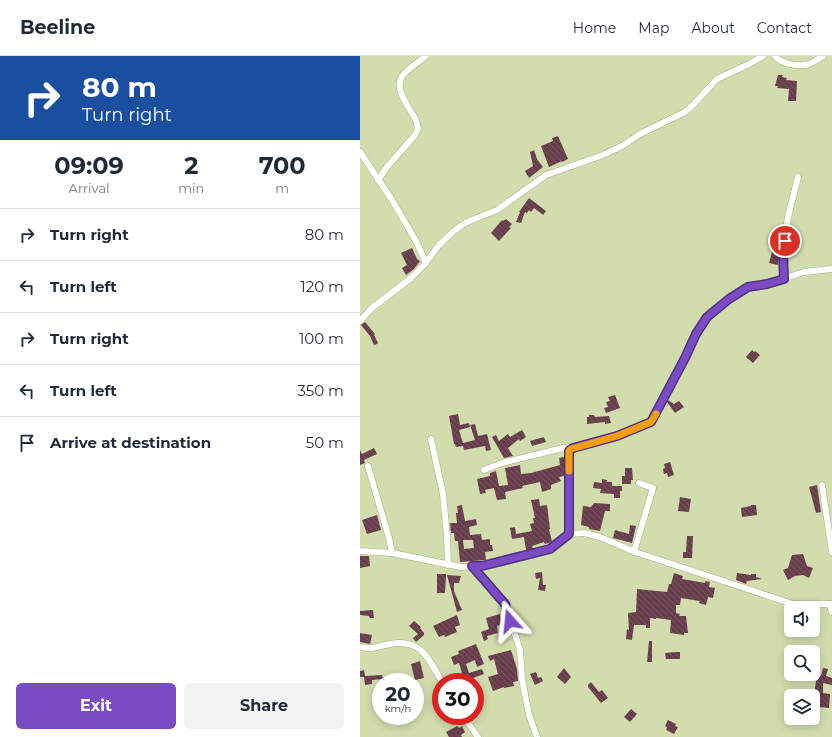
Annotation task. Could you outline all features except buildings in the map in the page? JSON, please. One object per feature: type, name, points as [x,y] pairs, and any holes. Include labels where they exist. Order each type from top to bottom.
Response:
[{"type":"street","points":[[378,180],[387,167],[415,135],[418,129],[416,120],[403,99],[399,85],[403,74],[426,56]]},
{"type":"street","points":[[360,321],[372,308],[411,278],[426,263],[439,245],[455,230],[467,222],[497,210],[546,175],[603,155],[622,146],[640,134],[685,112],[717,79],[763,56]]},
{"type":"street","points":[[775,56],[778,60],[791,64],[806,65],[823,56]]},
{"type":"street","points":[[360,152],[392,200],[416,241],[426,263]]},
{"type":"street","points":[[784,279],[783,253],[788,217],[798,177]]},
{"type":"street","points":[[484,470],[502,463],[563,448],[571,449],[617,436],[651,422],[696,334],[707,317],[729,299],[748,287],[767,284],[804,272],[832,269]]},
{"type":"street","points":[[431,439],[443,494],[448,565]]},
{"type":"street","points":[[569,534],[569,451],[571,449]]},
{"type":"street","points":[[368,466],[392,553]]},
{"type":"street","points":[[634,552],[653,488],[639,483]]},
{"type":"street","points":[[822,485],[832,552]]},
{"type":"street","points":[[360,551],[392,553],[461,567],[482,566],[550,549],[569,534],[584,533],[600,537],[634,552],[793,604],[831,604],[832,612]]},
{"type":"street","points":[[472,566],[505,604],[520,650],[522,679],[529,715],[536,737]]},
{"type":"street","points":[[360,647],[376,648],[390,644],[407,642],[421,650],[436,673]]},
{"type":"street","points":[[469,725],[478,737]]},
{"type":"slow traffic","points":[[569,471],[569,451],[571,449],[617,436],[651,422],[656,414]]},
{"type":"route","points":[[510,621],[505,604],[472,566],[482,566],[550,549],[569,534],[569,451],[573,448],[617,436],[651,422],[696,334],[707,317],[729,299],[748,287],[784,279],[783,253],[785,241]]}]
